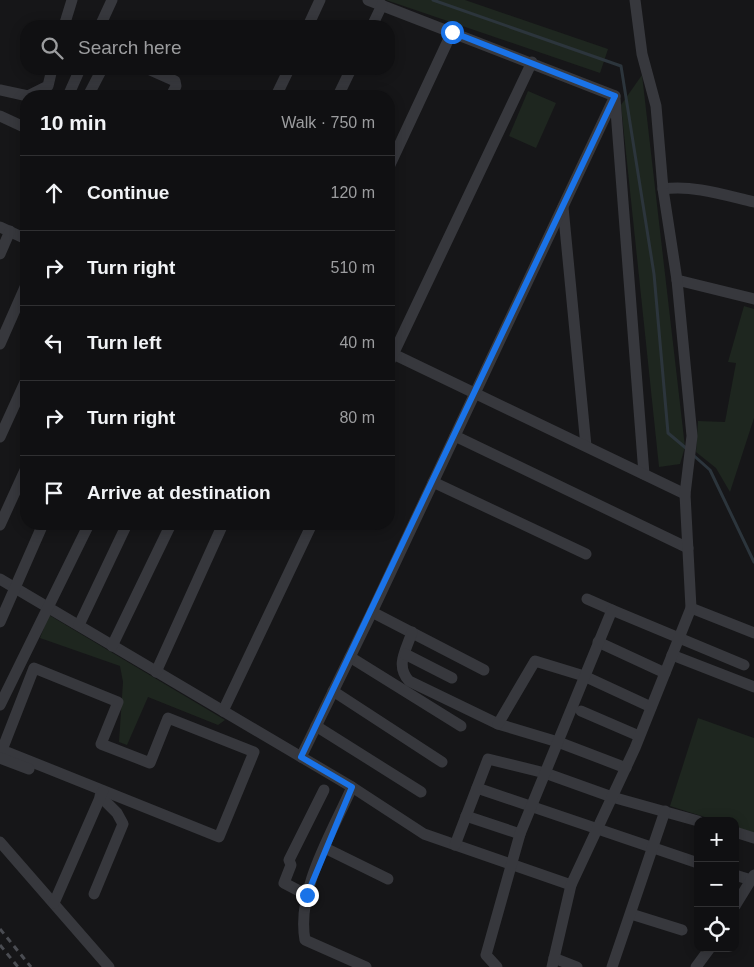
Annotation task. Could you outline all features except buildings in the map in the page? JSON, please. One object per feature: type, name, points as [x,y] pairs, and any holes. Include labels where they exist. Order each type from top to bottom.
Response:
[{"type":"street","points":[[66,20],[72,0]]},
{"type":"street","points":[[103,20],[112,0]]},
{"type":"street","points":[[311,20],[320,0]]},
{"type":"street","points":[[368,0],[532,62],[615,96]]},
{"type":"street","points":[[577,967],[553,962],[571,885],[626,768],[691,608],[686,494],[692,436],[677,280],[663,189],[656,106],[642,54],[635,0]]},
{"type":"street","points":[[375,20],[382,5]]},
{"type":"street","points":[[395,153],[452,32]]},
{"type":"street","points":[[395,346],[532,62]]},
{"type":"street","points":[[48,86],[51,75]]},
{"type":"street","points":[[71,90],[78,75]]},
{"type":"street","points":[[91,90],[99,75]]},
{"type":"street","points":[[162,75],[175,81],[176,86],[174,90]]},
{"type":"street","points":[[279,90],[286,75]]},
{"type":"street","points":[[341,90],[349,75]]},
{"type":"street","points":[[40,90],[48,86]]},
{"type":"street","points":[[48,86],[56,90]]},
{"type":"street","points":[[0,90],[20,94]]},
{"type":"street","points":[[301,757],[372,612],[615,96]]},
{"type":"street","points":[[615,96],[644,474]]},
{"type":"street","points":[[0,116],[20,125]]},
{"type":"street","points":[[663,189],[694,189],[754,202]]},
{"type":"street","points":[[563,206],[586,446]]},
{"type":"street","points":[[0,254],[5,229],[20,236]]},
{"type":"street","points":[[677,280],[754,299]]},
{"type":"street","points":[[0,344],[20,299]]},
{"type":"street","points":[[395,358],[475,393],[686,494]]},
{"type":"street","points":[[0,437],[20,393]]},
{"type":"street","points":[[455,436],[688,548]]},
{"type":"street","points":[[0,525],[20,481]]},
{"type":"street","points":[[433,482],[586,554]]},
{"type":"street","points":[[0,622],[40,530]]},
{"type":"street","points":[[0,705],[86,530]]},
{"type":"street","points":[[78,626],[124,530]]},
{"type":"street","points":[[112,646],[168,530]]},
{"type":"street","points":[[156,672],[220,530]]},
{"type":"street","points":[[223,711],[309,530]]},
{"type":"street","points":[[0,579],[352,787],[424,834],[571,885]]},
{"type":"street","points":[[587,600],[744,665]]},
{"type":"street","points":[[691,608],[754,633]]},
{"type":"street","points":[[497,967],[486,955],[520,834],[612,610]]},
{"type":"street","points":[[372,612],[484,670]]},
{"type":"street","points":[[412,632],[401,666],[402,673],[409,681],[498,724],[558,742],[626,768]]},
{"type":"street","points":[[598,642],[665,673]]},
{"type":"street","points":[[405,654],[452,678]]},
{"type":"street","points":[[672,655],[754,687]]},
{"type":"street","points":[[350,657],[461,726]]},
{"type":"street","points":[[498,724],[535,662],[584,676],[651,707]]},
{"type":"street","points":[[0,758],[101,793],[219,837],[254,752],[168,718],[150,764],[101,744],[118,702],[34,668],[2,750],[101,793],[168,823]]},
{"type":"street","points":[[333,691],[442,762]]},
{"type":"street","points":[[581,711],[639,736]]},
{"type":"street","points":[[316,726],[421,792]]},
{"type":"street","points":[[455,845],[488,759],[545,773],[612,797],[694,820]]},
{"type":"street","points":[[352,787],[307,895],[302,922],[305,940],[366,967]]},
{"type":"street","points":[[477,788],[695,862]]},
{"type":"street","points":[[307,895],[284,883],[292,865],[289,860],[324,790]]},
{"type":"street","points":[[94,894],[123,824],[101,793]]},
{"type":"street","points":[[54,903],[101,793]]},
{"type":"street","points":[[612,967],[665,811]]},
{"type":"street","points":[[466,816],[520,834]]},
{"type":"street","points":[[739,833],[754,838]]},
{"type":"street","points":[[0,842],[109,967]]},
{"type":"street","points":[[325,848],[388,879]]},
{"type":"street","points":[[739,875],[753,877],[739,900]]},
{"type":"street","points":[[631,914],[682,930]]},
{"type":"street","points":[[696,967],[707,952]]},
{"type":"shaded area","points":[[386,0],[465,0],[608,49],[600,73]]},
{"type":"shaded area","points":[[642,75],[685,447],[680,464],[659,467],[621,105]]},
{"type":"shaded area","points":[[528,91],[556,103],[536,148],[509,136]]},
{"type":"shaded area","points":[[744,306],[754,309],[754,418],[730,492],[716,468],[696,452],[698,421],[725,422],[736,363],[728,362]]},
{"type":"shaded area","points":[[49,615],[225,720],[218,725],[148,697],[127,745],[119,742],[123,682],[120,666],[40,638]]},
{"type":"shaded area","points":[[698,718],[754,738],[754,833],[739,828],[739,817],[704,817],[670,806]]},
{"type":"waterway","points":[[433,0],[621,66],[654,274],[668,433],[687,449]]},
{"type":"waterway","points":[[692,454],[710,470],[754,562]]},
{"type":"railway","points":[[0,929],[31,967]]},
{"type":"railway","points":[[0,945],[18,967]]},
{"type":"route","points":[[307,895],[308,888],[352,787],[301,757],[372,612],[615,96],[452,32]]}]
